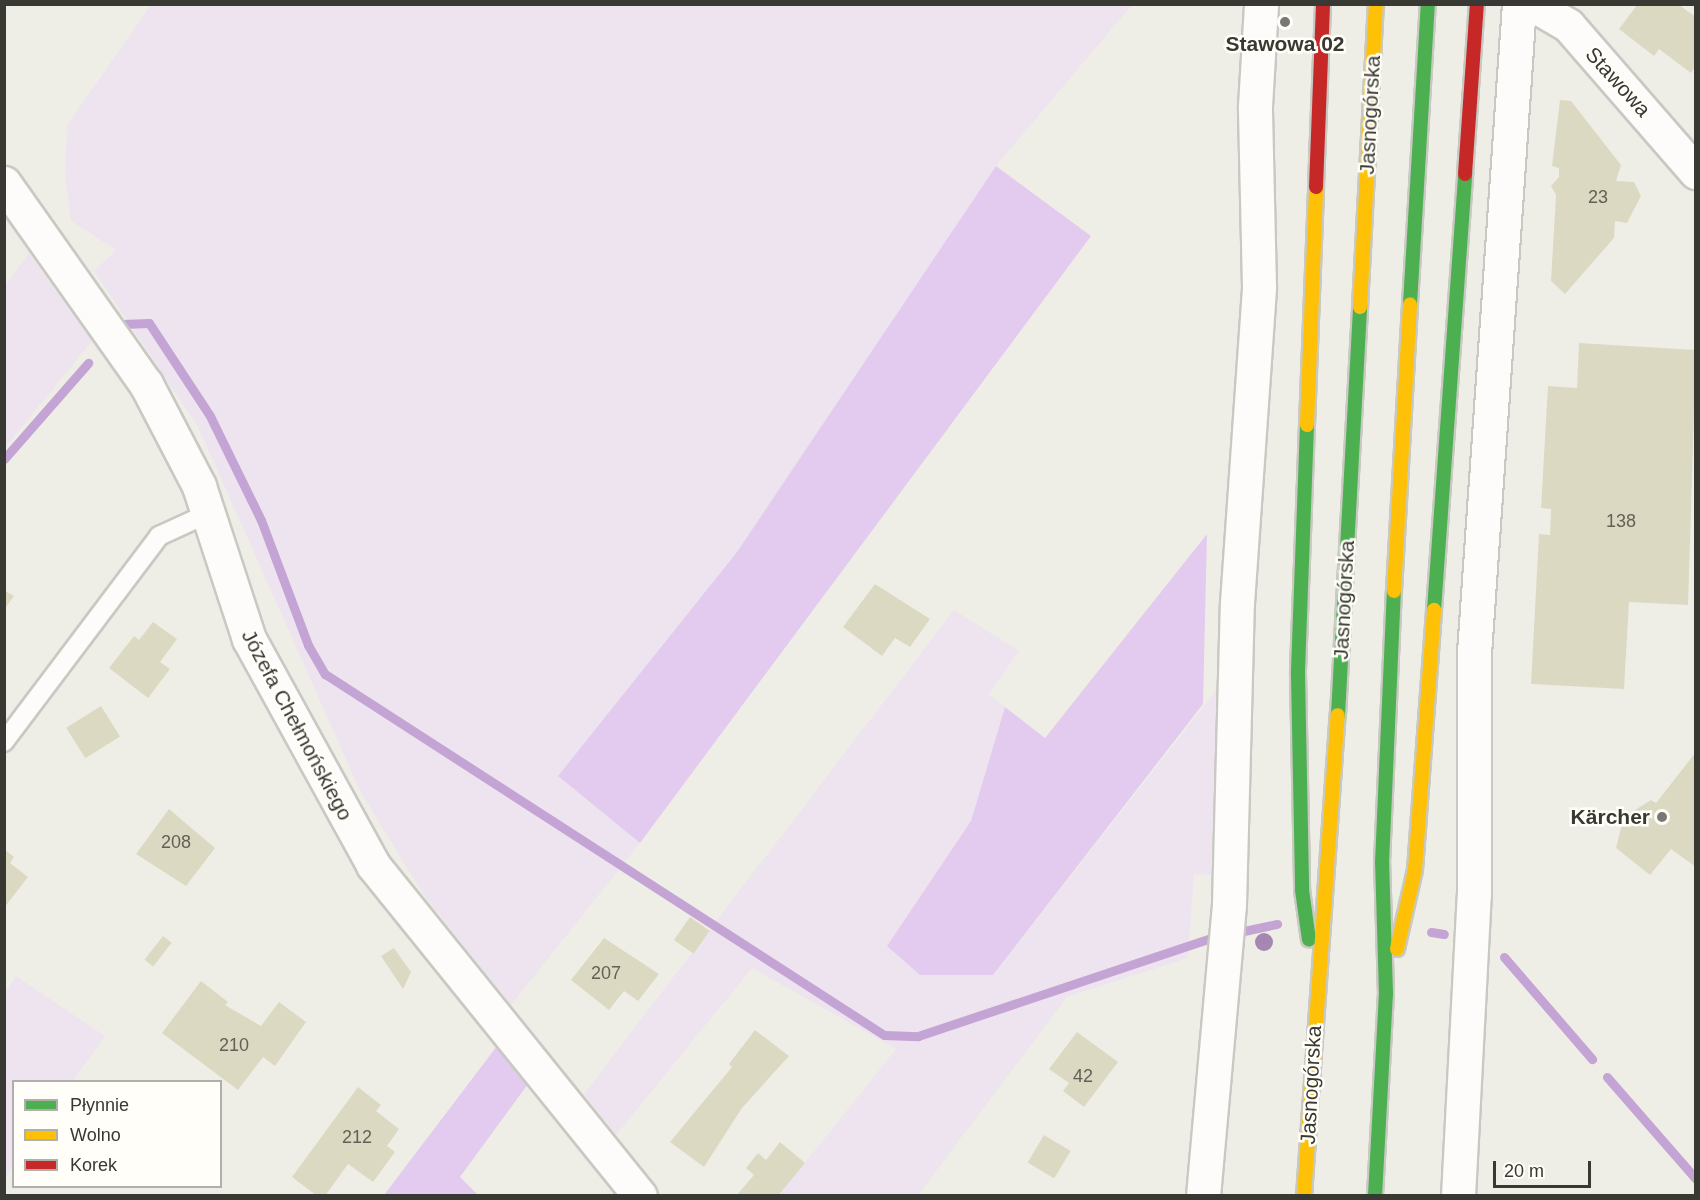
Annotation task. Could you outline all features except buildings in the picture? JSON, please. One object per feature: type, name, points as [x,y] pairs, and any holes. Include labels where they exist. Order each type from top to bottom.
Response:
[{"type":"main road","points":[[1316,989],[1302,890],[1298,674],[1323,4]]},
{"type":"main road","name":"Jasnogórska","points":[[1304,1196],[1316,989],[1331,849],[1376,4]]},
{"type":"main road","points":[[1375,1196],[1386,994],[1382,863],[1387,735],[1428,4]]},
{"type":"main road","points":[[1386,994],[1415,870],[1477,4]]},
{"type":"street","points":[[1203,1196],[1229,904],[1237,603],[1260,287],[1255,106],[1261,4]]},
{"type":"street","points":[[1458,1196],[1474,894],[1474,653],[1519,4]]},
{"type":"street","name":"Stawowa","points":[[1532,4],[1568,25],[1695,172]]},
{"type":"street","name":"Józefa Chełmońskiego","points":[[4,183],[146,384],[207,514],[249,639],[373,865],[640,1196]]},
{"type":"lane","points":[[4,742],[159,536],[207,514]]},
{"type":"shaded area","points":[[151,5],[1132,5],[996,166],[737,552],[558,776],[640,843],[511,1005],[425,897],[361,793],[198,427],[94,271],[116,250],[71,221],[65,176],[67,125]]},
{"type":"shaded area","points":[[996,166],[1091,236],[640,843],[558,776],[737,552]]},
{"type":"shaded area","points":[[29,253],[92,341],[5,448],[5,285]]},
{"type":"shaded area","points":[[1207,534],[1203,704],[993,975],[920,975],[887,946],[971,821],[1005,707],[1045,738]]},
{"type":"shaded area","points":[[954,610],[1019,651],[989,694],[1005,707],[971,821],[887,946],[993,975],[1222,683],[1217,875],[1194,874],[1188,958],[1067,997],[918,1195],[779,1195],[896,1049],[752,968],[616,1135],[584,1094]]},
{"type":"shaded area","points":[[16,976],[105,1036],[74,1080],[12,1080],[12,1168],[5,1178],[5,992]]},
{"type":"shaded area","points":[[497,1046],[528,1084],[460,1177],[478,1195],[384,1195]]},
{"type":"waterway","points":[[122,324],[149,323],[210,416],[261,520],[308,645],[325,674],[884,1035],[918,1036],[1211,938]]},
{"type":"waterway","points":[[4,459],[88,363]]},
{"type":"waterway","points":[[1239,932],[1277,924]]},
{"type":"waterway","points":[[1431,932],[1444,934]]},
{"type":"waterway","points":[[1504,957],[1592,1059]]},
{"type":"waterway","points":[[1607,1077],[1696,1179]]},
{"type":"traffic: fast","points":[[1410,304],[1428,4]]},
{"type":"traffic: fast","points":[[1434,610],[1465,174]]},
{"type":"traffic: fast","points":[[1338,715],[1360,307]]},
{"type":"traffic: fast","points":[[1307,425],[1298,674],[1302,890],[1309,940]]},
{"type":"traffic: fast","points":[[1375,1196],[1386,994],[1382,863],[1394,591]]},
{"type":"traffic: slow","points":[[1360,307],[1376,4]]},
{"type":"traffic: slow","points":[[1307,425],[1316,187]]},
{"type":"traffic: slow","points":[[1394,591],[1410,304]]},
{"type":"traffic: slow","points":[[1397,949],[1415,870],[1434,610]]},
{"type":"traffic: slow","points":[[1304,1196],[1338,715]]},
{"type":"traffic: jam","points":[[1316,187],[1323,4]]},
{"type":"traffic: jam","points":[[1465,174],[1477,4]]},
{"type":"place","name":"Stawowa 02","points":[[1285,22]]},
{"type":"place","name":"Kärcher","points":[[1662,817]]}]
